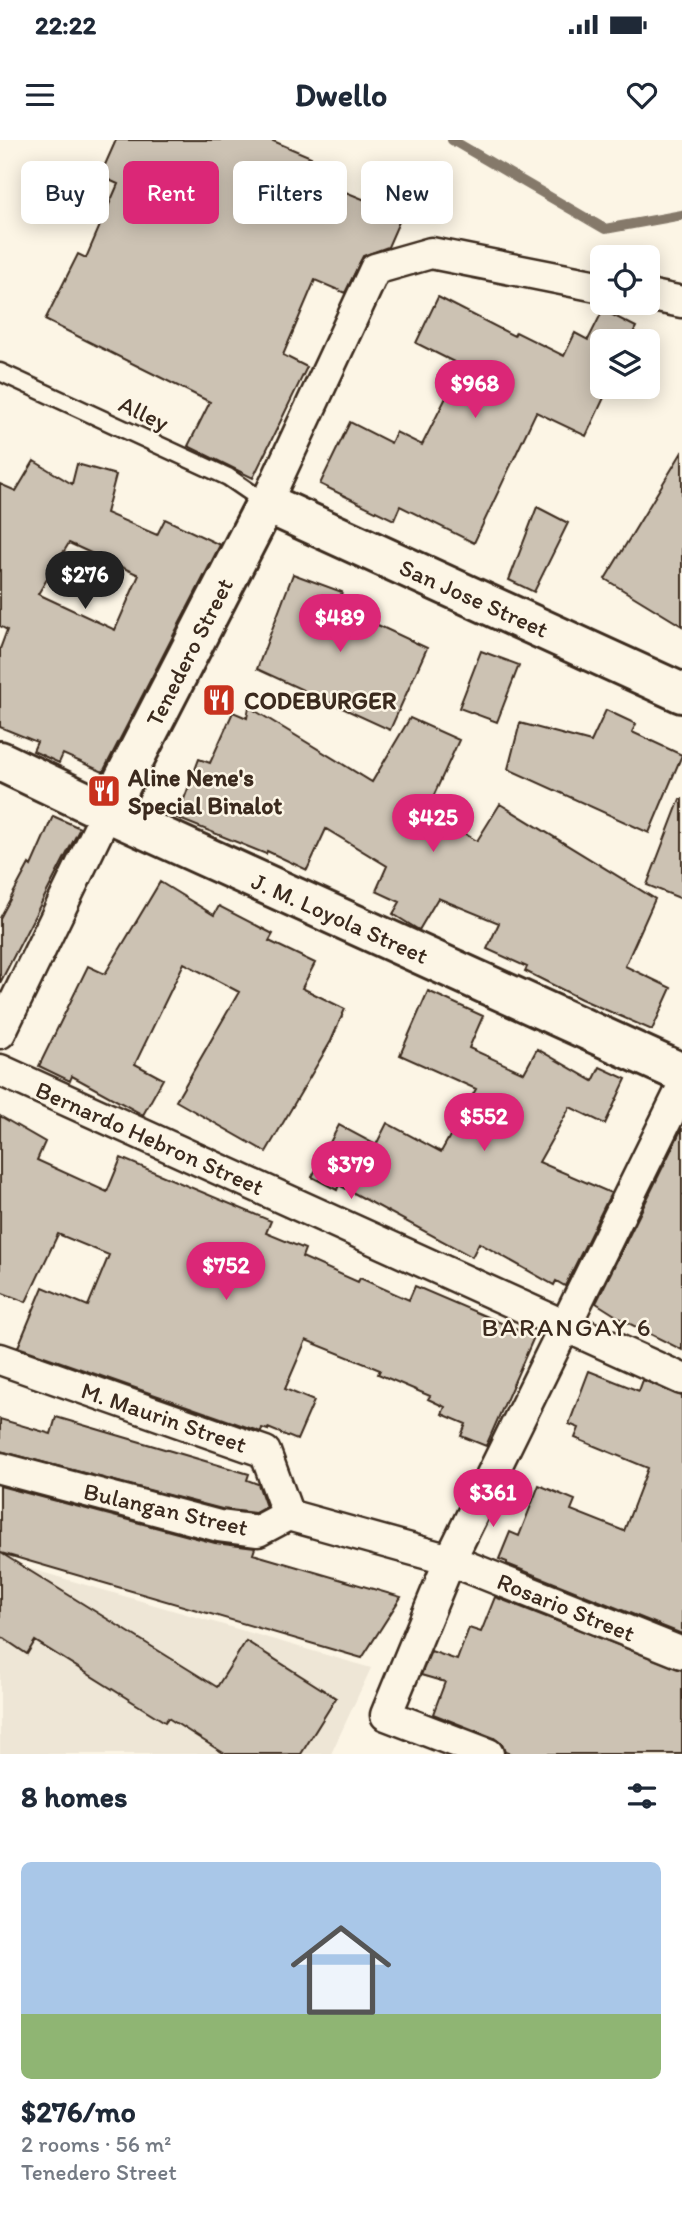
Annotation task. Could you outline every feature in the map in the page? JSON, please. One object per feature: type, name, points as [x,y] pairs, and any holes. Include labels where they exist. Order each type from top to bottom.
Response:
[{"type":"main road","name":"San Jose Street","points":[[265,503],[682,692]]},
{"type":"main road","name":"Tenedero Street","points":[[107,812],[265,503]]},
{"type":"main road","name":"J. M. Loyola Street","points":[[0,761],[682,1073]]},
{"type":"street","name":"Tenedero Street","points":[[265,503],[376,269],[431,253],[590,284]]},
{"type":"street","points":[[660,297],[682,302]]},
{"type":"street","name":"Tenedero Street","points":[[0,1033],[107,812]]},
{"type":"street","name":"Bernardo Hebron Street","points":[[0,1070],[682,1379]]},
{"type":"street","points":[[488,1754],[386,1715],[450,1560],[682,1088]]},
{"type":"street","name":"M. Maurin Street","points":[[0,1359],[265,1452],[288,1515]]},
{"type":"street","name":"Bulangan Street","points":[[0,1468],[219,1526],[258,1531],[288,1515]]},
{"type":"street","points":[[288,1515],[450,1560]]},
{"type":"street","name":"Rosario Street","points":[[450,1560],[682,1653]]},
{"type":"lane","name":"Alley","points":[[0,372],[228,477],[265,503]]},
{"type":"shaded area","points":[[0,1560],[371,1668],[331,1754],[0,1754]]},
{"type":"building","points":[[116,140],[271,140],[311,157],[309,161],[233,161],[233,224],[347,224],[347,193],[361,198],[361,224],[398,224],[388,247],[363,256],[345,293],[315,280],[283,355],[307,367],[253,478],[188,446],[210,402],[45,320],[78,254],[86,258],[101,224],[109,224],[109,205],[118,184],[109,180],[109,161],[107,161]]},
{"type":"building","points":[[438,297],[514,336],[516,332],[564,356],[575,333],[588,340],[590,336],[590,399],[603,399],[586,436],[536,412],[474,543],[400,506],[394,520],[320,484],[350,422],[391,443],[396,432],[422,445],[462,366],[416,343]]},
{"type":"building","points":[[600,315],[613,315],[636,327],[594,329]]},
{"type":"building","points":[[682,452],[682,626],[605,579]]},
{"type":"building","points":[[34,461],[72,484],[77,464],[116,475],[106,513],[157,535],[165,519],[220,545],[103,772],[63,754],[59,763],[33,751],[37,742],[0,727],[0,649],[7,630],[0,626],[0,484],[16,491]],"holes":[[[69,543],[139,575],[115,630],[38,594]]]},
{"type":"building","points":[[537,507],[568,523],[534,592],[509,580]]},
{"type":"building","points":[[293,574],[342,592],[337,606],[427,648],[390,730],[257,669]]},
{"type":"building","points":[[481,651],[519,665],[497,722],[459,708]]},
{"type":"building","points":[[249,707],[372,782],[410,718],[459,740],[428,808],[437,812],[435,816],[477,841],[500,804],[655,899],[625,966],[671,988],[652,1030],[581,999],[525,971],[527,967],[487,949],[499,923],[438,898],[419,930],[393,914],[400,902],[376,891],[387,866],[326,829],[307,870],[267,851],[266,854],[177,818],[199,759],[210,763],[233,712],[247,718]]},
{"type":"building","points":[[606,710],[636,724],[632,732],[682,755],[649,833],[508,769],[520,723],[591,742]]},
{"type":"building","points":[[682,799],[682,899],[647,885]]},
{"type":"building","points":[[53,816],[80,828],[0,983],[0,918],[29,864],[31,866]]},
{"type":"building","points":[[160,882],[214,915],[219,906],[273,934],[269,941],[315,963],[302,988],[345,1009],[331,1041],[266,1152],[176,1101],[239,992],[184,963],[135,1064],[163,1079],[143,1115],[72,1076],[70,1081],[39,1066],[88,966],[105,974]]},
{"type":"building","points":[[428,991],[483,1016],[469,1048],[524,1073],[537,1049],[593,1081],[600,1067],[626,1079],[605,1124],[570,1107],[539,1162],[611,1193],[565,1286],[556,1281],[554,1285],[479,1243],[472,1257],[339,1185],[337,1190],[312,1177],[339,1125],[376,1145],[387,1123],[441,1152],[476,1089],[400,1055]]},
{"type":"building","points":[[0,1116],[45,1142],[37,1160],[107,1192],[121,1158],[271,1221],[266,1233],[305,1249],[302,1257],[358,1282],[360,1278],[409,1300],[415,1286],[534,1337],[486,1446],[461,1436],[466,1424],[442,1414],[445,1407],[428,1399],[430,1396],[378,1374],[380,1370],[306,1340],[285,1389],[314,1401],[297,1440],[268,1428],[262,1428],[261,1432],[18,1347],[43,1287],[88,1306],[109,1255],[58,1234],[26,1302],[0,1292]]},
{"type":"building","points":[[682,1128],[682,1350],[626,1322],[596,1303]]},
{"type":"building","points":[[589,1371],[639,1391],[643,1380],[682,1396],[682,1634],[499,1559],[510,1532],[519,1536],[539,1485],[575,1500],[571,1510],[624,1531],[648,1468],[575,1438],[579,1428],[569,1424]]},
{"type":"building","points":[[56,1417],[249,1474],[247,1480],[258,1484],[266,1507],[255,1513],[222,1509],[0,1451],[0,1419],[51,1434]]},
{"type":"building","points":[[0,1486],[215,1543],[255,1548],[253,1554],[401,1597],[362,1658],[1,1553],[217,1687],[246,1641],[336,1698],[301,1754],[225,1754],[168,1718],[165,1722],[35,1641],[27,1654],[0,1636]]},
{"type":"building","points":[[495,1597],[682,1670],[682,1754],[511,1754],[505,1752],[502,1744],[494,1738],[433,1714],[445,1682],[421,1675],[431,1651],[457,1660],[469,1628],[481,1632]]},
{"type":"waterway","points":[[452,140],[605,229],[682,215]]},
{"type":"place","name":"CODEBURGER","points":[[219,700]]},
{"type":"place","name":"Aline Nene's Special Binalot","points":[[104,791]]},
{"type":"district","name":"BARANGAY 6","points":[[567,1327]]}]
